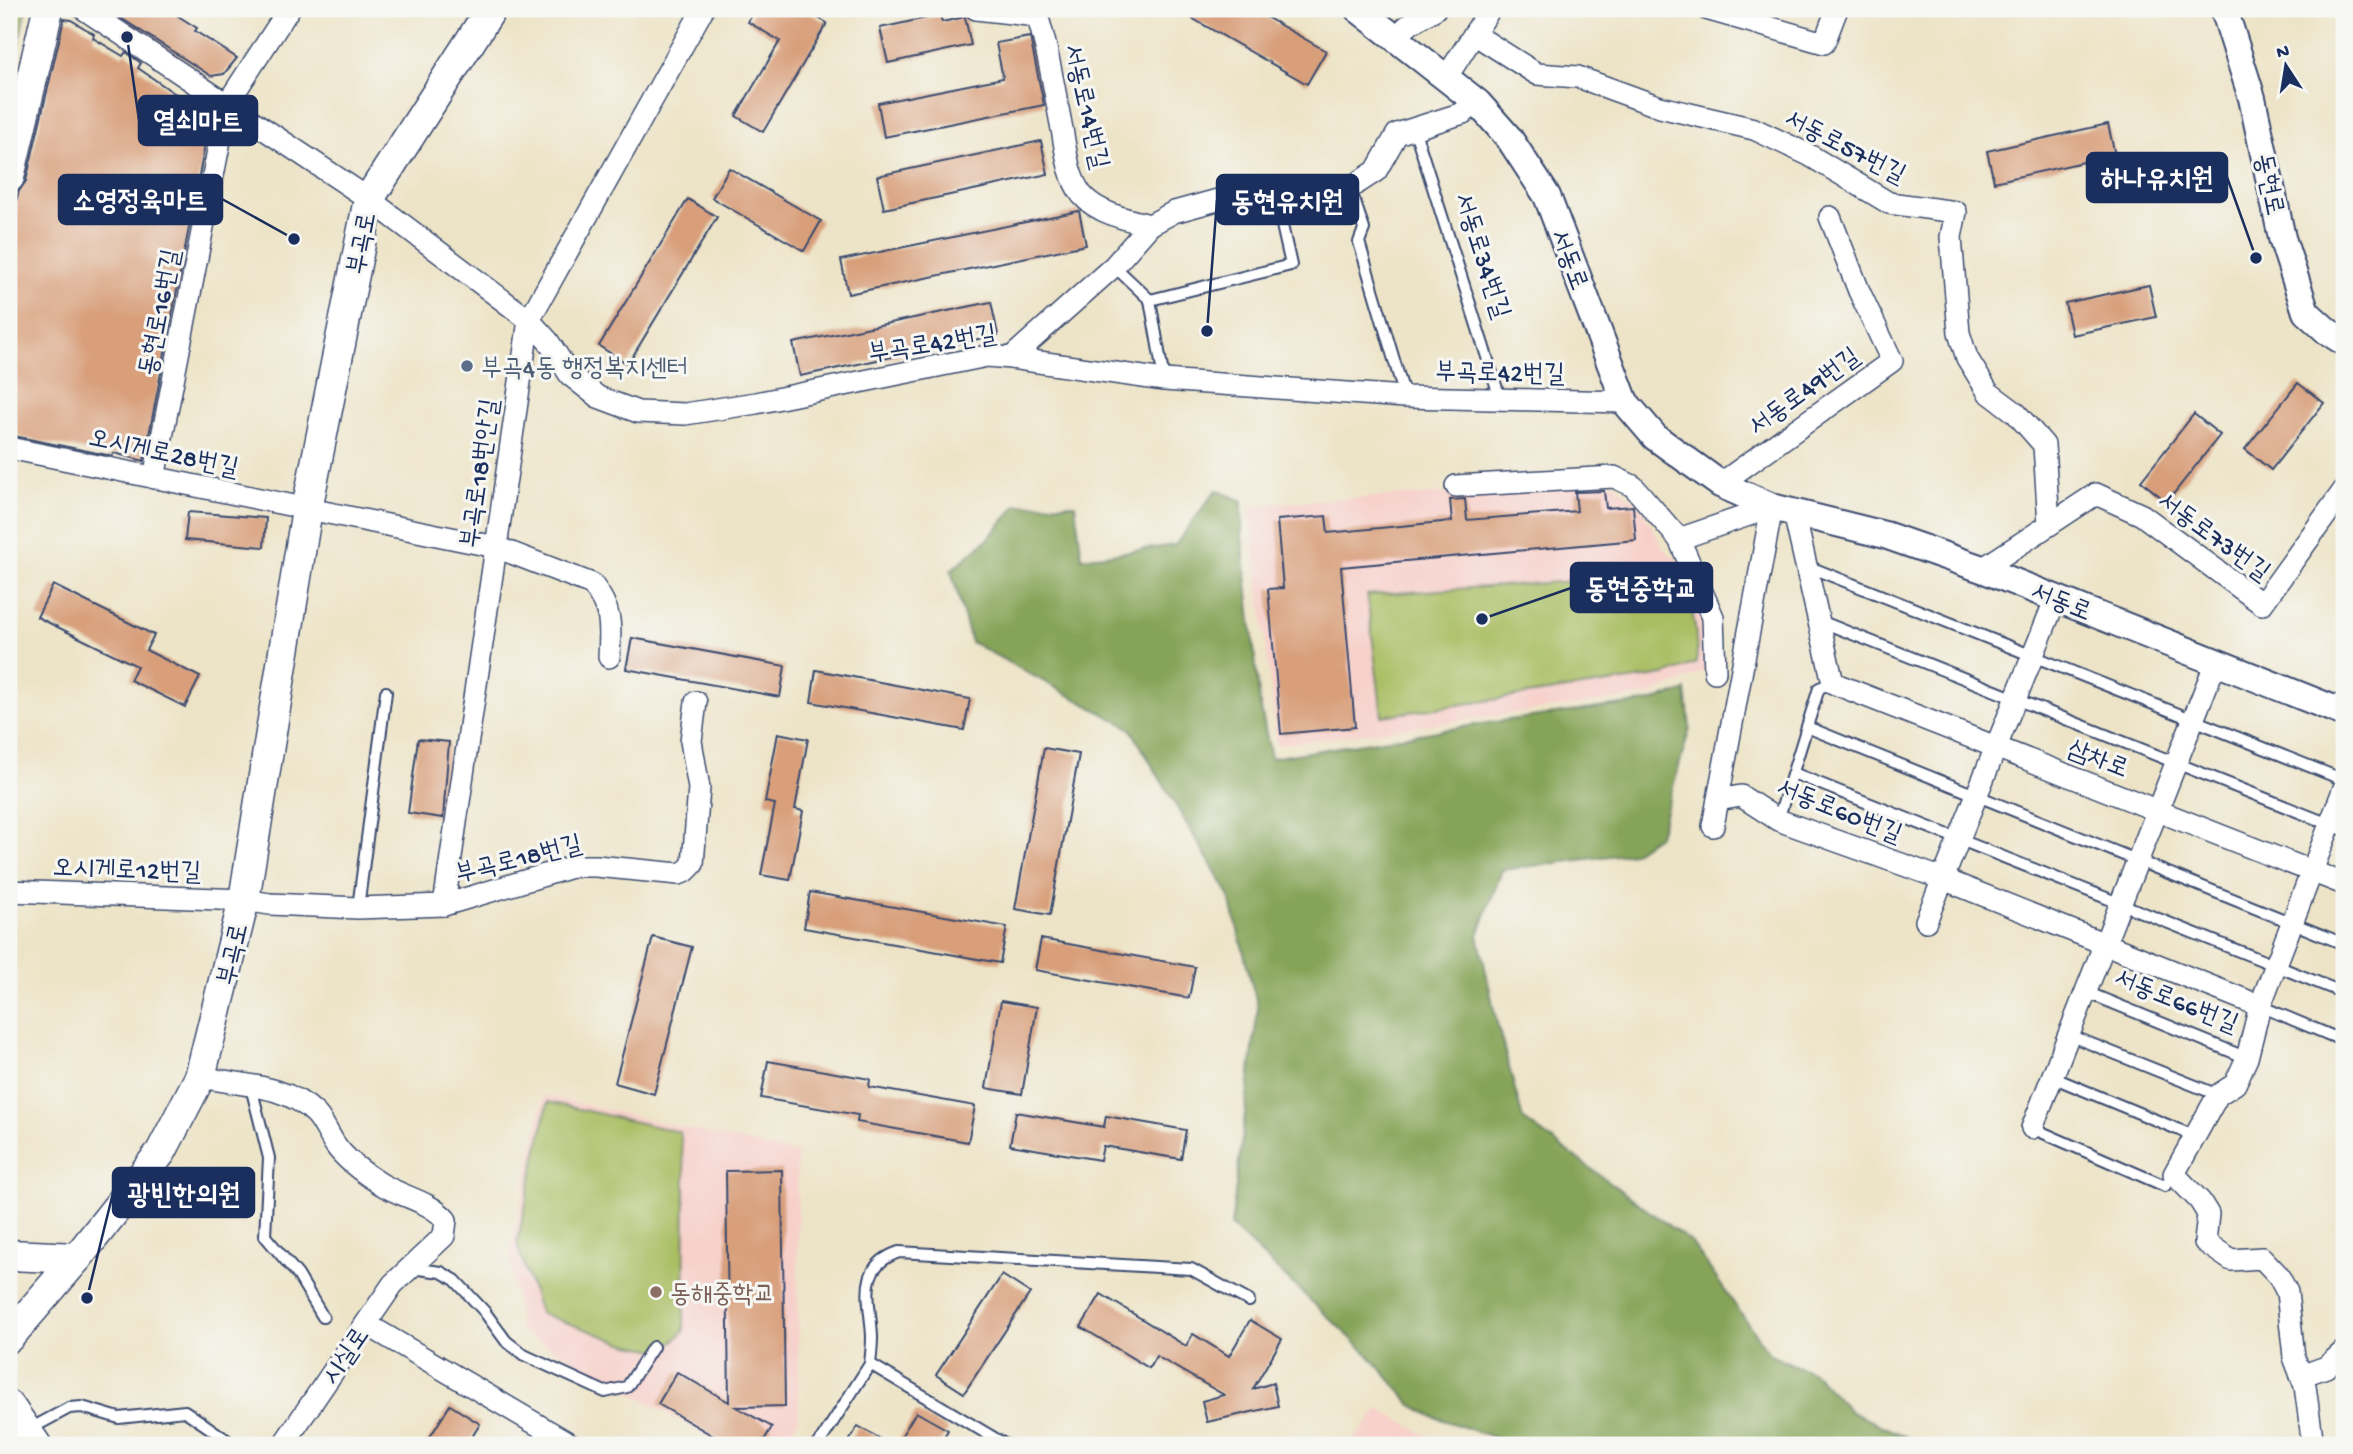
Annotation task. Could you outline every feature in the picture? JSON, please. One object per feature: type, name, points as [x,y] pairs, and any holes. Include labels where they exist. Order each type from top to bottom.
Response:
[{"type":"main road","points":[[9,177],[18,98],[48,9]]},
{"type":"main road","name":"부곡로","points":[[9,1337],[77,1258],[161,1152],[200,1077],[244,900],[307,509],[369,199],[491,9]]},
{"type":"main road","points":[[9,1255],[77,1258]]},
{"type":"main road","points":[[9,1406],[31,1438]]},
{"type":"street","name":"부곡로42번길","points":[[84,9],[369,199],[529,320],[548,341],[570,375],[598,397],[638,412],[685,414],[755,403],[987,356],[1164,380],[1405,397],[1625,402]]},
{"type":"street","name":"동현로16번길","points":[[154,478],[227,104],[289,9]]},
{"type":"street","name":"부곡로18번안길","points":[[444,905],[529,320],[703,9]]},
{"type":"street","name":"서동로14번길","points":[[976,9],[1036,12],[1044,38],[1070,172],[1083,195],[1124,219],[1150,225]]},
{"type":"street","name":"서동로","points":[[1358,9],[1478,103],[1509,138],[1547,196],[1625,402],[1656,437],[1720,484],[1783,510],[1885,536],[1982,569],[2344,713]]},
{"type":"street","points":[[1395,37],[1435,9]]},
{"type":"street","points":[[1446,78],[1490,9]]},
{"type":"street","points":[[1706,9],[1824,43],[1837,9]]},
{"type":"street","name":"동현로","points":[[2224,9],[2252,98],[2282,238],[2306,312],[2344,342]]},
{"type":"street","name":"서동로57번길","points":[[1474,34],[1537,74],[1577,77],[1660,107],[1754,129],[1809,155],[1889,204],[1956,212],[1951,237],[1959,333],[1967,358],[1988,392],[2016,413],[2045,445],[2049,525]]},
{"type":"street","points":[[1012,358],[1114,266],[1150,225],[1174,212],[1221,199],[1276,199],[1350,188],[1376,172],[1396,134],[1463,113],[1478,103]]},
{"type":"street","name":"서동로49번길","points":[[1720,484],[1892,361],[1859,291],[1830,217]]},
{"type":"street","name":"오시게로28번길","points":[[9,448],[307,509]]},
{"type":"street","points":[[1456,486],[1614,477],[1633,486],[1679,539],[1713,617],[1714,672]]},
{"type":"street","name":"서동로73번길","points":[[2049,525],[2095,494],[2142,515],[2262,604],[2344,490]]},
{"type":"street","points":[[307,509],[496,547],[592,584],[609,612],[609,657]]},
{"type":"street","points":[[1679,539],[1783,510]]},
{"type":"street","points":[[1783,510],[1805,565],[1833,683]]},
{"type":"street","points":[[1713,826],[1783,510]]},
{"type":"street","points":[[1982,569],[2049,525]]},
{"type":"street","points":[[1927,921],[2056,598]]},
{"type":"street","name":"서동로66번길","points":[[2032,1128],[2216,662]]},
{"type":"street","name":"삼차로","points":[[1833,683],[2344,884]]},
{"type":"street","name":"부곡로18번길","points":[[244,900],[270,904],[358,908],[444,905],[575,866],[675,875],[691,867],[699,788],[691,741],[696,702]]},
{"type":"street","points":[[2313,1445],[2310,1413],[2294,1357],[2287,1292],[2278,1275],[2262,1258],[2231,1260],[2205,1242],[2208,1214],[2200,1201],[2174,1174],[2218,1095],[2235,1084],[2247,1058],[2260,1006],[2312,871],[2337,827],[2344,788]]},
{"type":"street","name":"서동로60번길","points":[[1717,800],[1741,796],[1778,820],[1944,879],[2105,943]]},
{"type":"street","name":"오시게로12번길","points":[[9,891],[244,900]]},
{"type":"street","name":"서동로66번길","points":[[2105,943],[2260,1006]]},
{"type":"street","points":[[200,1077],[251,1087]]},
{"type":"street","name":"시실로","points":[[251,1087],[267,1088],[290,1095],[318,1117],[337,1147],[354,1165],[383,1185],[438,1212],[446,1220],[444,1236],[393,1284],[283,1445]]},
{"type":"street","points":[[366,1324],[572,1445]]},
{"type":"street","points":[[2301,1376],[2326,1367],[2344,1351]]},
{"type":"lane","name":"서동로34번길","points":[[1414,128],[1500,398]]},
{"type":"lane","points":[[1350,188],[1364,229],[1359,242],[1405,397]]},
{"type":"lane","points":[[1150,300],[1291,265],[1276,199]]},
{"type":"lane","points":[[1114,266],[1150,300],[1164,380]]},
{"type":"lane","points":[[1805,565],[2344,780]]},
{"type":"lane","points":[[1817,620],[2337,827]]},
{"type":"lane","points":[[1778,820],[1819,688],[1833,683]]},
{"type":"lane","points":[[358,908],[386,692]]},
{"type":"lane","points":[[1807,727],[2344,944]]},
{"type":"lane","name":"서동로60번길","points":[[1793,773],[2120,904]]},
{"type":"lane","points":[[2120,904],[2344,993]]},
{"type":"lane","name":"서동로66번길","points":[[2085,992],[2247,1058]]},
{"type":"lane","points":[[2260,1006],[2344,1041]]},
{"type":"lane","points":[[2069,1035],[2218,1095]]},
{"type":"lane","points":[[2052,1077],[2194,1136]]},
{"type":"lane","points":[[251,1087],[269,1158],[265,1236],[298,1275],[323,1317]]},
{"type":"lane","name":"서동로66번길","points":[[2032,1128],[2165,1186],[2174,1174]]},
{"type":"lane","points":[[818,1445],[870,1364],[872,1335],[868,1286],[877,1265],[885,1258],[900,1252],[1191,1269],[1249,1301]]},
{"type":"lane","points":[[410,1268],[441,1272],[455,1280],[484,1311],[506,1341],[524,1356],[605,1392],[627,1387],[653,1347]]},
{"type":"lane","points":[[870,1364],[1006,1445]]},
{"type":"lane","points":[[31,1438],[69,1408],[82,1407],[119,1418],[185,1411],[234,1445]]},
{"type":"path","points":[[9,21],[12,9]]},
{"type":"shaded area","points":[[1614,483],[1642,508],[1663,548],[1681,563],[1705,626],[1706,671],[1650,695],[1277,745],[1250,507],[1277,503]]},
{"type":"shaded area","name":"동해중학교","points":[[544,1095],[797,1154],[799,1419],[783,1445],[723,1445],[520,1330],[510,1254]]},
{"type":"shaded area","points":[[1379,1409],[1444,1445],[1349,1445]]},
{"type":"green space","points":[[9,9],[26,9],[9,85]]},
{"type":"green space","points":[[1216,490],[1242,501],[1242,537],[1260,704],[1271,758],[1494,722],[1653,701],[1686,690],[1690,728],[1659,835],[1633,853],[1502,870],[1478,935],[1496,1019],[1523,1119],[1691,1242],[1770,1355],[1814,1373],[1851,1412],[1924,1445],[1516,1445],[1432,1416],[1412,1405],[1369,1355],[1231,1226],[1258,1008],[1229,895],[1130,728],[971,642],[951,570],[988,539],[1017,505],[1075,504],[1082,558],[1175,545]]},
{"type":"green space","points":[[1647,576],[1675,583],[1682,589],[1694,620],[1697,663],[1664,675],[1382,716],[1367,595]]},
{"type":"green space","points":[[548,1102],[680,1132],[685,1175],[684,1331],[664,1351],[629,1345],[540,1313],[517,1244]]},
{"type":"building","points":[[107,9],[167,9],[237,58],[224,74],[211,76]]},
{"type":"building","points":[[755,9],[803,9],[827,23],[763,132],[736,116],[780,41],[748,22]]},
{"type":"building","points":[[1176,9],[1252,9],[1326,51],[1307,84]]},
{"type":"building","points":[[940,15],[942,22],[965,17],[971,45],[888,63],[880,28]]},
{"type":"building","points":[[64,19],[71,20],[94,34],[93,38],[123,56],[126,52],[141,63],[138,68],[174,93],[202,107],[209,124],[144,461],[114,453],[112,456],[9,435],[12,311],[9,310],[9,240],[16,213],[13,212],[19,191],[26,181]]},
{"type":"building","points":[[1030,37],[1044,105],[884,137],[878,103],[1003,78],[996,43]]},
{"type":"building","points":[[2108,124],[2115,155],[1994,182],[1987,151]]},
{"type":"building","points":[[1041,141],[1048,174],[884,209],[877,176]]},
{"type":"building","points":[[729,168],[821,221],[804,251],[712,198]]},
{"type":"building","points":[[688,199],[717,217],[628,364],[599,346]]},
{"type":"building","points":[[1079,211],[1086,245],[848,294],[841,260]]},
{"type":"building","points":[[2149,285],[2156,317],[2072,335],[2065,303]]},
{"type":"building","points":[[991,302],[998,335],[800,376],[793,343]]},
{"type":"building","points":[[2298,383],[2324,403],[2271,470],[2245,449]]},
{"type":"building","points":[[2194,414],[2220,435],[2167,502],[2141,481]]},
{"type":"building","points":[[1604,491],[1606,508],[1633,506],[1636,540],[1341,567],[1355,727],[1281,734],[1268,589],[1283,588],[1277,520],[1326,516],[1328,533],[1452,521],[1450,500],[1465,499],[1467,520],[1577,511],[1575,492]]},
{"type":"building","points":[[188,512],[266,518],[264,547],[185,540]]},
{"type":"building","points":[[53,585],[154,635],[146,650],[200,677],[185,707],[130,680],[137,666],[37,617]]},
{"type":"building","points":[[632,638],[785,666],[780,697],[626,669]]},
{"type":"building","points":[[816,670],[970,699],[964,730],[811,702]]},
{"type":"building","points":[[778,733],[808,739],[795,809],[803,811],[790,880],[761,875],[775,804],[765,802]]},
{"type":"building","points":[[418,739],[449,742],[443,818],[408,813]]},
{"type":"building","points":[[1044,748],[1079,754],[1050,915],[1015,909]]},
{"type":"building","points":[[810,892],[1007,927],[1000,963],[804,928]]},
{"type":"building","points":[[653,937],[692,947],[654,1094],[615,1083]]},
{"type":"building","points":[[1041,939],[1195,967],[1189,998],[1035,970]]},
{"type":"building","points":[[1001,1001],[1037,1007],[1022,1094],[986,1088]]},
{"type":"building","points":[[768,1061],[870,1079],[869,1087],[975,1106],[968,1142],[857,1122],[858,1115],[761,1098]]},
{"type":"building","points":[[1016,1112],[1104,1127],[1106,1116],[1186,1130],[1181,1159],[1103,1146],[1100,1160],[1010,1145]]},
{"type":"building","points":[[782,1170],[785,1406],[736,1407],[772,1427],[761,1445],[729,1445],[658,1404],[677,1372],[729,1402],[726,1171]]},
{"type":"building","points":[[1002,1275],[1030,1293],[964,1393],[936,1375]]},
{"type":"building","points":[[1101,1294],[1186,1346],[1193,1334],[1229,1356],[1250,1320],[1282,1339],[1253,1389],[1273,1383],[1278,1406],[1207,1422],[1202,1401],[1224,1395],[1156,1356],[1149,1368],[1081,1327]]},
{"type":"building","points":[[450,1405],[480,1424],[467,1445],[425,1445]]},
{"type":"building","points":[[916,1412],[948,1430],[939,1445],[896,1445]]},
{"type":"building","points":[[858,1426],[891,1445],[847,1445]]},
{"type":"place","name":"열쇠마트","points":[[127,37]]},
{"type":"place","name":"소영정육마트","points":[[294,239]]},
{"type":"place","name":"하나유치원","points":[[2256,258]]},
{"type":"place","name":"동현유치원","points":[[1207,331]]},
{"type":"place","name":"부곡4동 행정복지센터","points":[[467,366]]},
{"type":"place","name":"동현중학교","points":[[1482,619]]},
{"type":"place","name":"동해중학교","points":[[656,1292]]},
{"type":"place","name":"광빈한의원","points":[[87,1298]]}]
